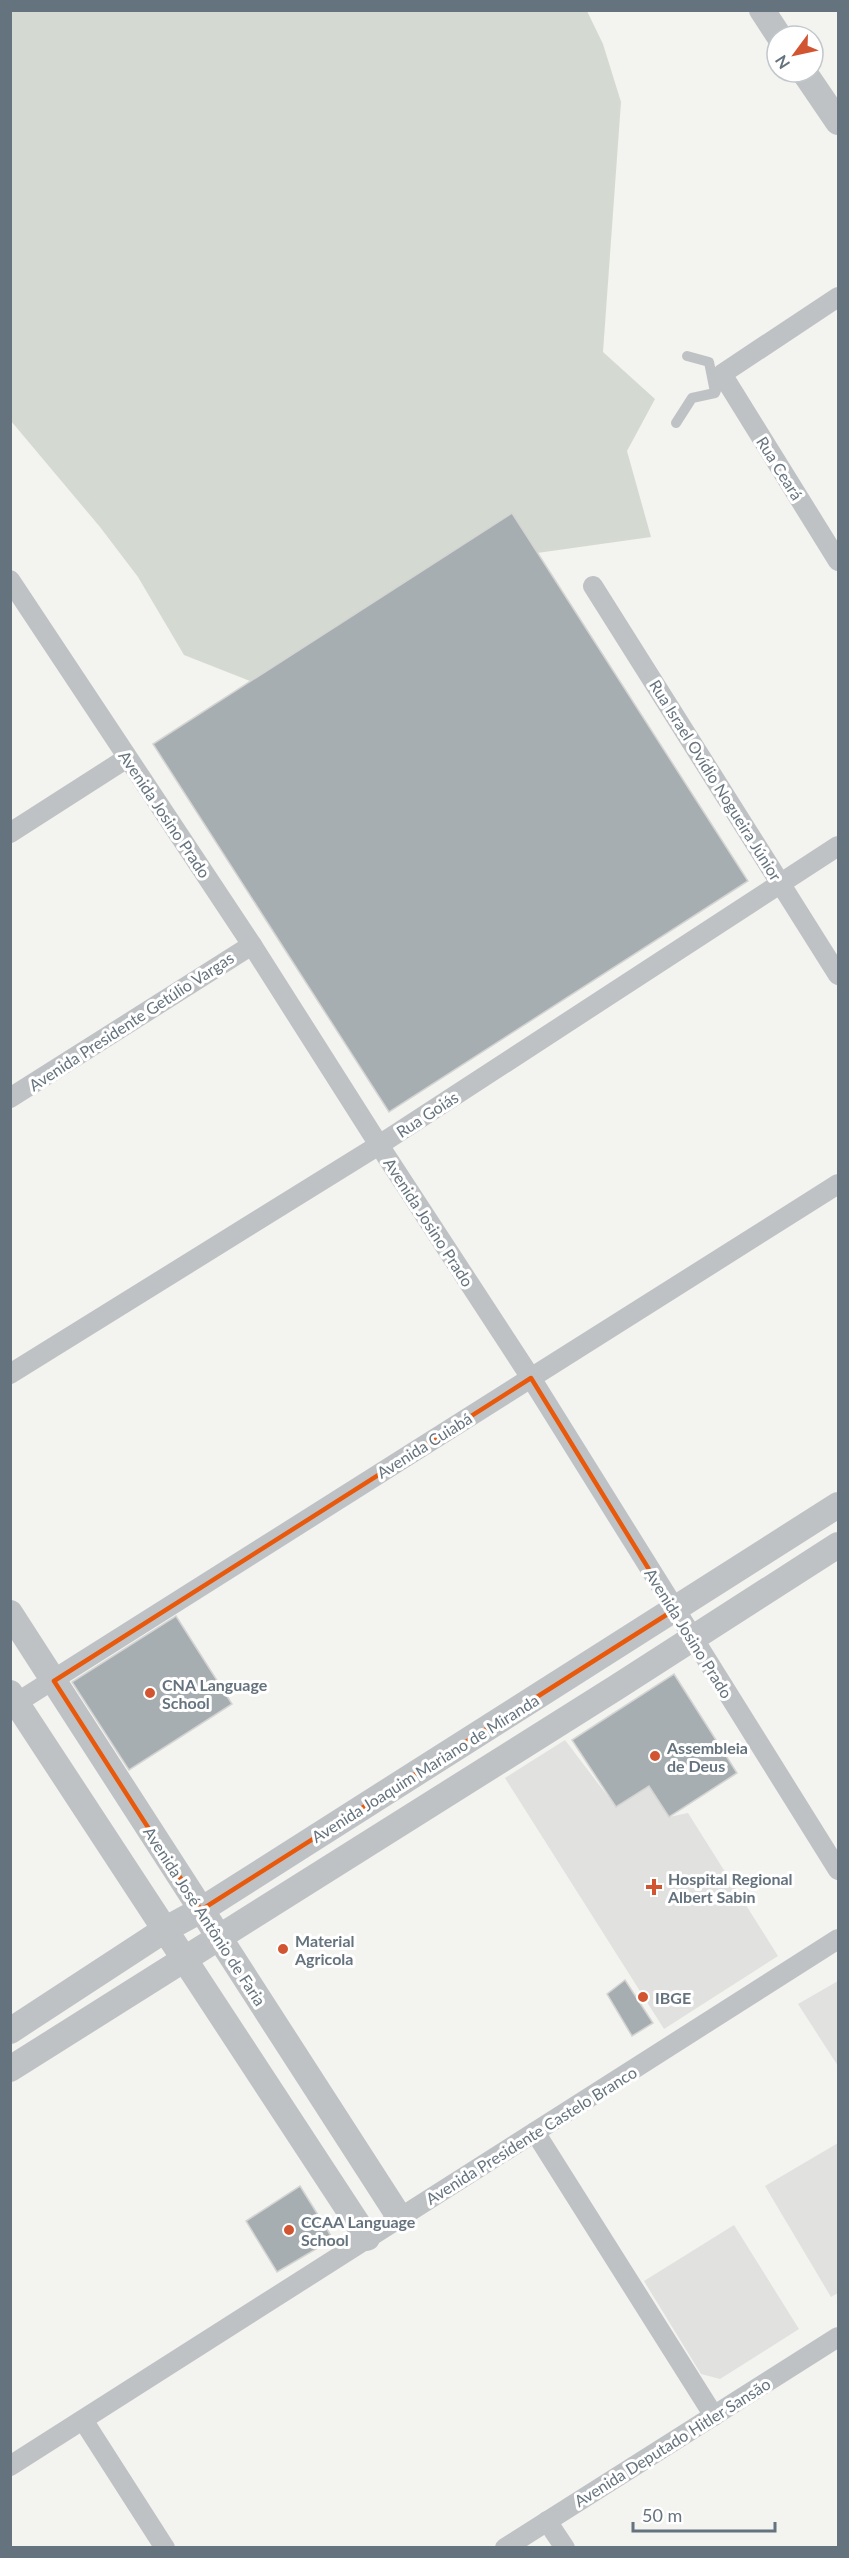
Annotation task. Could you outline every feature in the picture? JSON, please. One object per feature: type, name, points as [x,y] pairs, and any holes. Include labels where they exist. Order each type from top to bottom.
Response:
[{"type":"street","points":[[762,10],[771,24]]},
{"type":"street","points":[[812,84],[838,122]]},
{"type":"street","points":[[718,383],[838,297]]},
{"type":"street","name":"Rua Ceará","points":[[718,383],[838,561]]},
{"type":"street","name":"Avenida Josino Prado","points":[[10,580],[252,945],[531,1378],[838,1870]]},
{"type":"street","name":"Rua Israel Ovídio Nogueira Júnior","points":[[593,586],[838,975]]},
{"type":"street","points":[[10,833],[128,758]]},
{"type":"street","name":"Rua Goiás","points":[[10,1374],[379,1145],[838,846]]},
{"type":"street","name":"Avenida Presidente Getúlio Vargas","points":[[10,1098],[252,945]]},
{"type":"street","name":"Avenida Cuiabá","points":[[13,1701],[54,1681],[838,1184]]},
{"type":"street","name":"Avenida Joaquim Mariano de Miranda","points":[[10,2031],[166,1929],[201,1910],[838,1505]]},
{"type":"street","name":"Avenida Joaquim Mariano de Miranda","points":[[10,2069],[838,1545]]},
{"type":"street","name":"Avenida José Antônio de Faria","points":[[10,1613],[400,2218]]},
{"type":"street","points":[[13,1701],[166,1929],[368,2238]]},
{"type":"street","points":[[512,1713],[531,1741]]},
{"type":"street","name":"Avenida Presidente Castelo Branco","points":[[10,2466],[838,1939]]},
{"type":"street","points":[[535,2132],[714,2415]]},
{"type":"street","name":"Avenida Deputado Hitler Sansão","points":[[505,2547],[838,2337]]},
{"type":"street","points":[[83,2420],[165,2547]]},
{"type":"street","points":[[547,2521],[566,2547]]},
{"type":"lane","points":[[676,423],[692,398],[718,383],[709,362],[687,356]]},
{"type":"highlighted area","points":[[531,1378],[674,1610],[201,1910],[54,1681]]},
{"type":"shaded area","points":[[10,11],[587,11],[603,44],[621,102],[603,352],[655,399],[627,451],[651,537],[537,553],[512,513],[250,681],[184,655],[138,577],[100,527],[11,421]]},
{"type":"shaded area","name":"Hospital Regional Albert Sabin","points":[[565,1740],[616,1807],[649,1786],[669,1817],[688,1813],[778,1956],[664,2029],[505,1778]]},
{"type":"shaded area","points":[[838,1981],[838,2066],[798,2004]]},
{"type":"shaded area","points":[[838,2143],[838,2293],[831,2297],[765,2186]]},
{"type":"shaded area","points":[[734,2225],[799,2329],[720,2379],[701,2374],[644,2281]]},
{"type":"building","points":[[512,513],[748,881],[389,1112],[153,744]]},
{"type":"building","name":"CNA Language School","points":[[176,1616],[232,1704],[129,1770],[72,1682]]},
{"type":"building","name":"Assembleia de Deus","points":[[674,1674],[737,1773],[669,1817],[649,1786],[616,1807],[572,1740]]},
{"type":"building","points":[[625,1980],[653,2023],[632,2036],[607,1994]]},
{"type":"building","name":"CCAA Language School","points":[[300,2186],[333,2239],[277,2272],[246,2221]]},
{"type":"place","name":"CNA Language School","points":[[150,1693]]},
{"type":"place","name":"Assembleia de Deus","points":[[655,1756]]},
{"type":"place","name":"Hospital Regional Albert Sabin","points":[[654,1887]]},
{"type":"place","name":"Material Agricola","points":[[283,1949]]},
{"type":"place","name":"IBGE","points":[[643,1997]]},
{"type":"place","name":"CCAA Language School","points":[[289,2230]]}]
